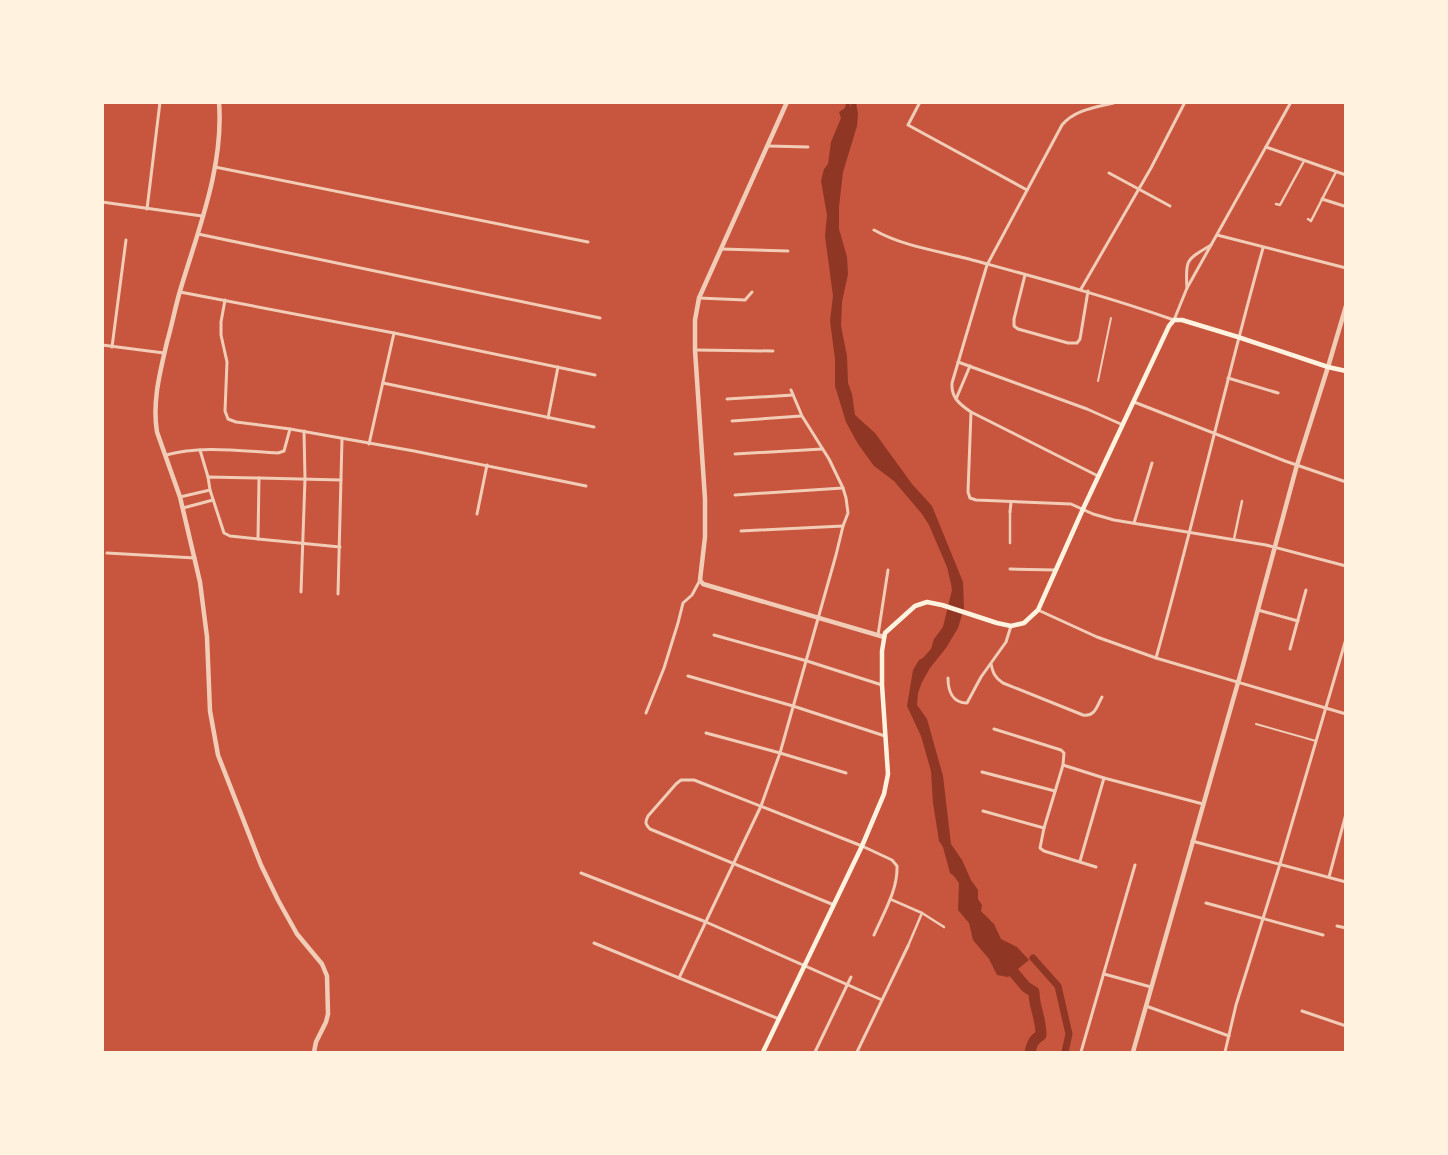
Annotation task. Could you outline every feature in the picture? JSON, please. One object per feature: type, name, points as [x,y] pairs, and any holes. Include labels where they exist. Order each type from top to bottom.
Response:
[{"type":"main road","points":[[763,1052],[806,966],[862,846],[887,784],[882,651],[884,637],[889,628],[915,606],[927,602],[1011,626],[1024,623],[1038,610],[1098,476],[1169,326],[1174,320],[1182,320],[1328,367],[1346,371]]},
{"type":"street","points":[[147,209],[160,102]]},
{"type":"street","points":[[219,102],[220,119],[215,168],[165,353],[155,414],[157,432],[180,497],[200,582],[206,628],[210,711],[218,755],[261,865],[278,900],[297,934],[322,964],[327,976],[328,1014],[316,1042],[314,1052]]},
{"type":"street","points":[[646,712],[664,668],[683,603],[692,595],[700,580],[705,537],[706,499],[695,350],[695,320],[699,298],[787,102]]},
{"type":"street","points":[[920,102],[908,125],[1027,190]]},
{"type":"street","points":[[1098,476],[971,412],[956,400],[952,390],[952,383],[987,265],[1066,120],[1078,112],[1117,102]]},
{"type":"street","points":[[1081,289],[1169,136],[1185,102]]},
{"type":"street","points":[[874,230],[910,244],[1088,291],[1174,320],[1187,288],[1291,102]]},
{"type":"street","points":[[767,146],[808,147]]},
{"type":"street","points":[[1266,147],[1346,175]]},
{"type":"street","points":[[1276,204],[1280,205],[1304,161]]},
{"type":"street","points":[[215,168],[588,242]]},
{"type":"street","points":[[1109,172],[1170,206]]},
{"type":"street","points":[[1308,219],[1311,221],[1336,172]]},
{"type":"street","points":[[1322,199],[1344,206]]},
{"type":"street","points":[[102,202],[202,216]]},
{"type":"street","points":[[198,234],[600,318]]},
{"type":"street","points":[[1217,235],[1346,268]]},
{"type":"street","points":[[112,347],[126,240]]},
{"type":"street","points":[[1187,288],[1186,267],[1188,261],[1212,244]]},
{"type":"street","points":[[1156,658],[1190,532],[1238,337],[1264,248]]},
{"type":"street","points":[[721,249],[788,251]]},
{"type":"street","points":[[1024,275],[1014,326],[1018,329],[1068,343],[1077,343],[1080,339],[1088,291]]},
{"type":"street","points":[[180,292],[394,332],[595,375]]},
{"type":"street","points":[[699,298],[745,300],[752,292]]},
{"type":"street","points":[[225,300],[220,335],[228,362],[225,411],[228,418],[236,422],[304,431],[487,465],[586,486]]},
{"type":"street","points":[[1133,1052],[1238,683],[1297,465],[1346,306]]},
{"type":"street","points":[[369,444],[394,332]]},
{"type":"street","points":[[102,345],[165,353]]},
{"type":"street","points":[[695,350],[773,351]]},
{"type":"street","points":[[958,362],[1083,408],[1123,425]]},
{"type":"street","points":[[956,400],[970,366]]},
{"type":"street","points":[[548,418],[558,367]]},
{"type":"street","points":[[1228,378],[1278,393]]},
{"type":"street","points":[[383,383],[594,427]]},
{"type":"street","points":[[679,978],[761,806],[780,752],[807,661],[843,526],[848,514],[843,488],[802,416],[791,390]]},
{"type":"street","points":[[727,398],[793,395]]},
{"type":"street","points":[[1134,402],[1214,434],[1346,482]]},
{"type":"street","points":[[971,412],[968,492],[970,498],[976,500],[1070,504],[1100,516],[1274,546],[1346,566]]},
{"type":"street","points":[[732,421],[802,416]]},
{"type":"street","points":[[166,455],[174,452],[200,450],[278,453],[284,451],[290,429]]},
{"type":"street","points":[[301,592],[305,479],[304,431]]},
{"type":"street","points":[[338,594],[342,439]]},
{"type":"street","points":[[735,454],[822,449]]},
{"type":"street","points":[[200,450],[224,534],[340,547]]},
{"type":"street","points":[[1134,523],[1152,463]]},
{"type":"street","points":[[477,514],[487,465]]},
{"type":"street","points":[[208,477],[341,480]]},
{"type":"street","points":[[258,539],[259,478]]},
{"type":"street","points":[[735,495],[843,488]]},
{"type":"street","points":[[180,497],[210,490]]},
{"type":"street","points":[[183,508],[213,500]]},
{"type":"street","points":[[1234,538],[1242,501]]},
{"type":"street","points":[[1010,543],[1011,502]]},
{"type":"street","points":[[741,531],[843,526]]},
{"type":"street","points":[[107,553],[195,558]]},
{"type":"street","points":[[1010,569],[1056,570]]},
{"type":"street","points":[[878,635],[888,570]]},
{"type":"street","points":[[700,580],[703,584],[884,637]]},
{"type":"street","points":[[1290,650],[1306,590]]},
{"type":"street","points":[[1038,610],[1097,637],[1156,658],[1346,714]]},
{"type":"street","points":[[1258,610],[1298,621]]},
{"type":"street","points":[[948,678],[948,686],[953,697],[962,703],[967,703],[981,677],[1006,642],[1011,626]]},
{"type":"street","points":[[714,635],[807,661],[882,685]]},
{"type":"street","points":[[1226,1052],[1236,1005],[1280,864],[1346,639]]},
{"type":"street","points":[[991,664],[997,680],[1083,716],[1093,714],[1102,696]]},
{"type":"street","points":[[688,676],[793,706],[886,736]]},
{"type":"street","points":[[994,729],[1064,752],[1063,765],[1040,848],[1044,851],[1096,866]]},
{"type":"street","points":[[706,733],[780,752],[846,773]]},
{"type":"street","points":[[1063,765],[1104,778],[1203,804]]},
{"type":"street","points":[[982,772],[1055,791]]},
{"type":"street","points":[[1080,862],[1104,778]]},
{"type":"street","points":[[834,906],[650,829],[646,825],[648,816],[676,784],[682,780],[694,780],[862,846],[892,860],[897,866],[898,874],[890,899],[874,935]]},
{"type":"street","points":[[982,811],[1044,828]]},
{"type":"street","points":[[1329,877],[1346,814]]},
{"type":"street","points":[[1192,841],[1346,882]]},
{"type":"street","points":[[1081,1052],[1135,865]]},
{"type":"street","points":[[581,873],[706,922],[848,983],[882,1000]]},
{"type":"street","points":[[890,899],[922,913],[944,927]]},
{"type":"street","points":[[1206,903],[1323,935]]},
{"type":"street","points":[[857,1052],[922,913]]},
{"type":"street","points":[[1337,926],[1346,928]]},
{"type":"street","points":[[594,943],[780,1020]]},
{"type":"street","points":[[1104,974],[1151,987]]},
{"type":"street","points":[[815,1052],[851,977]]},
{"type":"street","points":[[1146,1006],[1229,1036]]},
{"type":"street","points":[[1302,1011],[1346,1026]]},
{"type":"lane","points":[[1098,381],[1111,318]]},
{"type":"lane","points":[[1256,724],[1316,741]]},
{"type":"shaded area","points":[[846,103],[850,103],[850,109],[851,103],[856,103],[858,113],[857,126],[843,172],[839,207],[839,229],[847,257],[848,274],[842,302],[841,326],[847,356],[848,383],[852,394],[855,415],[875,433],[912,484],[932,506],[963,582],[964,608],[958,628],[922,682],[918,693],[917,705],[927,719],[943,776],[951,844],[978,890],[978,899],[982,905],[981,911],[994,924],[1001,939],[1017,947],[1029,960],[1008,977],[997,975],[989,959],[973,940],[969,923],[958,910],[959,883],[950,873],[943,847],[939,841],[933,803],[931,771],[921,736],[907,706],[913,670],[919,660],[931,649],[934,639],[943,627],[952,590],[947,567],[929,525],[922,514],[894,481],[874,466],[858,444],[846,422],[835,386],[835,359],[830,321],[833,296],[825,236],[827,215],[821,181],[824,169],[828,164],[831,142],[841,118],[839,112],[845,108]]},
{"type":"waterway","points":[[1033,958],[1058,986],[1069,1034],[1065,1052]]},
{"type":"waterway","points":[[1004,961],[1026,987],[1034,992],[1041,1035],[1033,1042],[1030,1052]]}]
